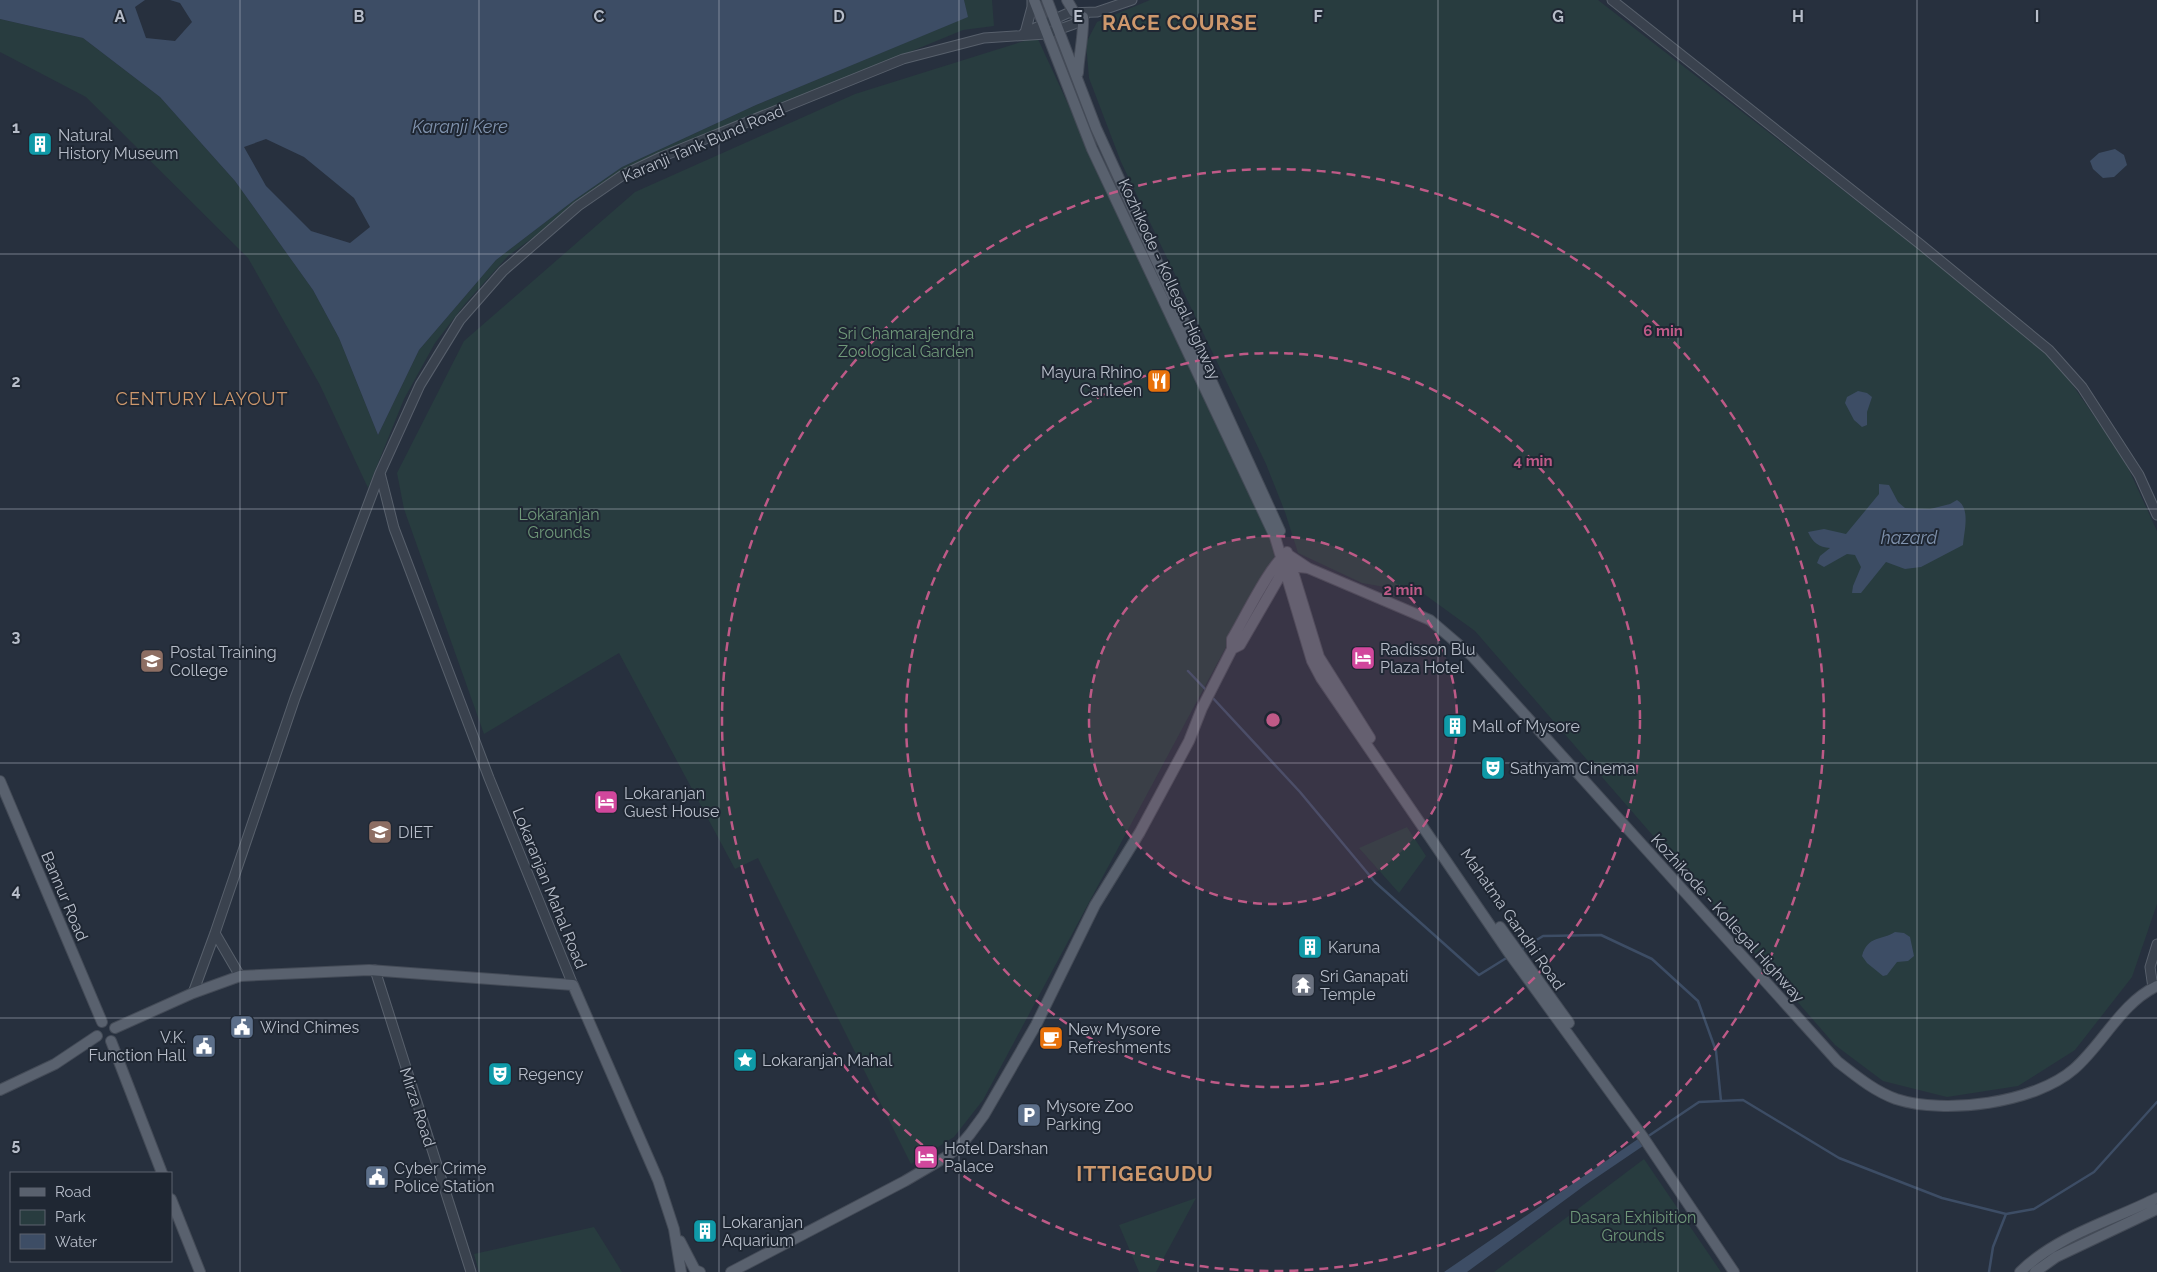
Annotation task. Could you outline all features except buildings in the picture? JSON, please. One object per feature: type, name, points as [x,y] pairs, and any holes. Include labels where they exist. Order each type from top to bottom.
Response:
[{"type":"main road","name":"Kozhikode - Kollegal Highway","points":[[1033,0],[1092,149],[1288,567]]},
{"type":"main road","name":"Kozhikode - Kollegal Highway","points":[[1047,0],[1096,128],[1280,530],[1284,555]]},
{"type":"main road","points":[[1067,0],[1081,14],[1083,33],[1079,52],[1078,78]]},
{"type":"main road","points":[[731,1272],[905,1181],[946,1157],[959,1147],[970,1134],[984,1115],[1036,1025],[1095,905],[1140,832],[1189,740],[1232,649],[1232,639],[1284,555],[1308,568]]},
{"type":"main road","points":[[1232,649],[1240,645],[1288,567],[1308,568]]},
{"type":"main road","name":"Mahatma Gandhi Road","points":[[1288,567],[1312,661],[1322,678],[1512,951],[1649,1139],[1742,1272]]},
{"type":"main road","name":"Kozhikode - Kollegal Highway","points":[[1308,568],[1349,587],[1413,611],[1430,620],[1453,638],[1479,663],[1838,1062],[1871,1087],[1896,1098],[1924,1105],[1953,1106],[1981,1104],[2042,1090],[2060,1080],[2074,1069],[2128,1008],[2155,987]]},
{"type":"main road","name":"Bannur Road","points":[[0,781],[102,1022]]},
{"type":"main road","points":[[115,1028],[192,993],[240,976],[375,970],[573,984]]},
{"type":"main road","name":"Lokaranjan Mahal Road","points":[[573,984],[658,1180],[674,1229],[681,1272]]},
{"type":"main road","points":[[102,1022],[109,1022],[115,1028],[115,1036],[111,1041],[103,1041],[97,1036],[96,1028],[102,1022]]},
{"type":"main road","points":[[0,1090],[55,1064],[97,1036]]},
{"type":"main road","points":[[111,1041],[162,1172]]},
{"type":"main road","name":"Mahatma Gandhi Road","points":[[1649,1139],[1734,1272]]},
{"type":"main road","points":[[2020,1272],[2051,1247],[2157,1198]]},
{"type":"main road","points":[[172,1202],[200,1272]]},
{"type":"main road","points":[[2035,1272],[2056,1257],[2157,1209]]},
{"type":"main road","points":[[674,1229],[695,1270],[700,1272]]},
{"type":"street","points":[[1023,34],[1033,0]]},
{"type":"street","points":[[1044,29],[1054,18],[1112,7],[1132,0]]},
{"type":"street","points":[[1612,0],[1920,244],[2049,350],[2082,387],[2138,475],[2157,515]]},
{"type":"street","points":[[1044,29],[1059,30],[1074,24],[1081,14]]},
{"type":"street","name":"Karanji Tank Bund Road","points":[[192,993],[215,933],[295,698],[380,473],[420,385],[460,320],[503,271],[578,206],[623,175],[661,157],[902,59],[984,38],[1023,34],[1044,29]]},
{"type":"street","name":"Lokaranjan Mahal Road","points":[[380,473],[390,515],[489,778],[573,984]]},
{"type":"street","points":[[215,933],[240,976]]},
{"type":"street","points":[[2155,987],[2150,967],[2157,944]]},
{"type":"street","name":"Mirza Road","points":[[375,970],[470,1272]]},
{"type":"green space","points":[[964,0],[992,0],[994,26],[963,30],[626,169],[508,256],[465,304],[435,343],[404,399],[368,488],[320,385],[248,258],[86,97],[0,52],[0,19],[83,38],[160,97],[235,181],[313,290],[339,338],[378,435],[419,350],[496,260],[573,201],[622,167],[756,105],[967,17]]},
{"type":"green space","points":[[1150,0],[1598,0],[2005,316],[2054,358],[2125,461],[2157,531],[2157,904],[2132,977],[2075,1050],[2018,1086],[1947,1097],[1883,1081],[1835,1045],[1475,631],[1424,594],[1362,583],[1298,553],[1285,512],[1266,464],[1121,162],[1089,78],[1086,43],[1097,22]]},
{"type":"green space","name":"Sri Chamarajendra Zoological Garden","points":[[1037,37],[1194,376],[1278,550],[983,1100],[954,1137],[911,1164],[758,858],[735,869],[619,653],[484,734],[404,509],[397,473],[464,341],[635,192],[855,94]]},
{"type":"green space","points":[[1407,827],[1426,856],[1399,893],[1359,848]]},
{"type":"green space","name":"Dasara Exhibition Grounds","points":[[1644,1159],[1721,1272],[1494,1272]]},
{"type":"green space","points":[[1196,1198],[1156,1272],[1139,1272],[1119,1225]]},
{"type":"green space","points":[[594,1227],[622,1272],[479,1272],[474,1254]]},
{"type":"water","name":"Karanji Kere","points":[[0,0],[145,0],[135,7],[146,38],[175,41],[192,22],[180,3],[170,0],[964,0],[968,17],[756,105],[622,167],[573,201],[496,260],[419,350],[378,435],[339,338],[313,290],[235,181],[160,97],[83,38],[0,19]],"holes":[[[266,139],[304,157],[354,198],[370,227],[350,243],[311,231],[266,186],[244,147]]]},
{"type":"water","points":[[2115,149],[2124,155],[2127,165],[2114,177],[2103,178],[2093,169],[2090,161],[2099,153]]},
{"type":"water","points":[[1858,391],[1867,393],[1872,397],[1867,412],[1867,425],[1862,427],[1854,420],[1845,403],[1847,397]]},
{"type":"water","name":"hazard","points":[[1879,484],[1889,485],[1898,502],[1905,508],[1930,509],[1950,504],[1957,500],[1964,508],[1965,514],[1963,545],[1921,567],[1905,569],[1886,562],[1861,593],[1852,593],[1861,567],[1855,555],[1847,554],[1824,567],[1817,563],[1820,556],[1830,548],[1817,544],[1808,532],[1824,529],[1846,534],[1879,494]]},
{"type":"water","points":[[1895,932],[1904,933],[1910,937],[1914,956],[1908,961],[1897,962],[1887,975],[1883,976],[1867,963],[1862,956],[1871,942]]},
{"type":"water","points":[[1638,1139],[1643,1146],[1584,1186],[1467,1272],[1444,1272]]},
{"type":"waterway","points":[[1188,671],[1208,692]]},
{"type":"waterway","points":[[1211,696],[1300,792],[1375,882],[1479,975],[1508,957]]},
{"type":"waterway","points":[[1519,951],[1543,936],[1601,935],[1652,959],[1698,1001],[1716,1051],[1721,1101]]},
{"type":"waterway","points":[[1647,1137],[1699,1102],[1743,1100],[1839,1158],[1942,1198],[2006,1214],[2034,1209],[2094,1172],[2157,1102]]},
{"type":"waterway","points":[[1989,1272],[1993,1247],[2006,1214]]},
{"type":"place","name":"Natural History Museum","points":[[40,144]]},
{"type":"place","name":"Mayura Rhino Canteen","points":[[1159,381]]},
{"type":"place","name":"Radisson Blu Plaza Hotel","points":[[1363,658]]},
{"type":"place","name":"Postal Training College","points":[[152,661]]},
{"type":"place","name":"Mall of Mysore","points":[[1455,726]]},
{"type":"place","name":"Sathyam Cinema","points":[[1493,768]]},
{"type":"place","name":"Lokaranjan Guest House","points":[[606,802]]},
{"type":"place","name":"DIET","points":[[380,832]]},
{"type":"place","name":"Karuna","points":[[1310,947]]},
{"type":"place","name":"Sri Ganapati Temple","points":[[1303,985]]},
{"type":"place","name":"Wind Chimes","points":[[242,1027]]},
{"type":"place","name":"New Mysore Refreshments","points":[[1051,1038]]},
{"type":"place","name":"V.K. Function Hall","points":[[204,1046]]},
{"type":"place","name":"Lokaranjan Mahal","points":[[745,1060]]},
{"type":"place","name":"Regency","points":[[500,1074]]},
{"type":"place","name":"Mysore Zoo Parking","points":[[1029,1115]]},
{"type":"place","name":"Hotel Darshan Palace","points":[[926,1157]]},
{"type":"place","name":"Cyber Crime Police Station","points":[[377,1177]]},
{"type":"place","name":"Lokaranjan Aquarium","points":[[705,1231]]},
{"type":"district","name":"RACE COURSE","points":[[1180,23]]},
{"type":"district","name":"CENTURY LAYOUT","points":[[202,399]]},
{"type":"district","name":"ITTIGEGUDU","points":[[1145,1174]]},
{"type":"park label","name":"Lokaranjan Grounds","points":[[559,523]]}]
